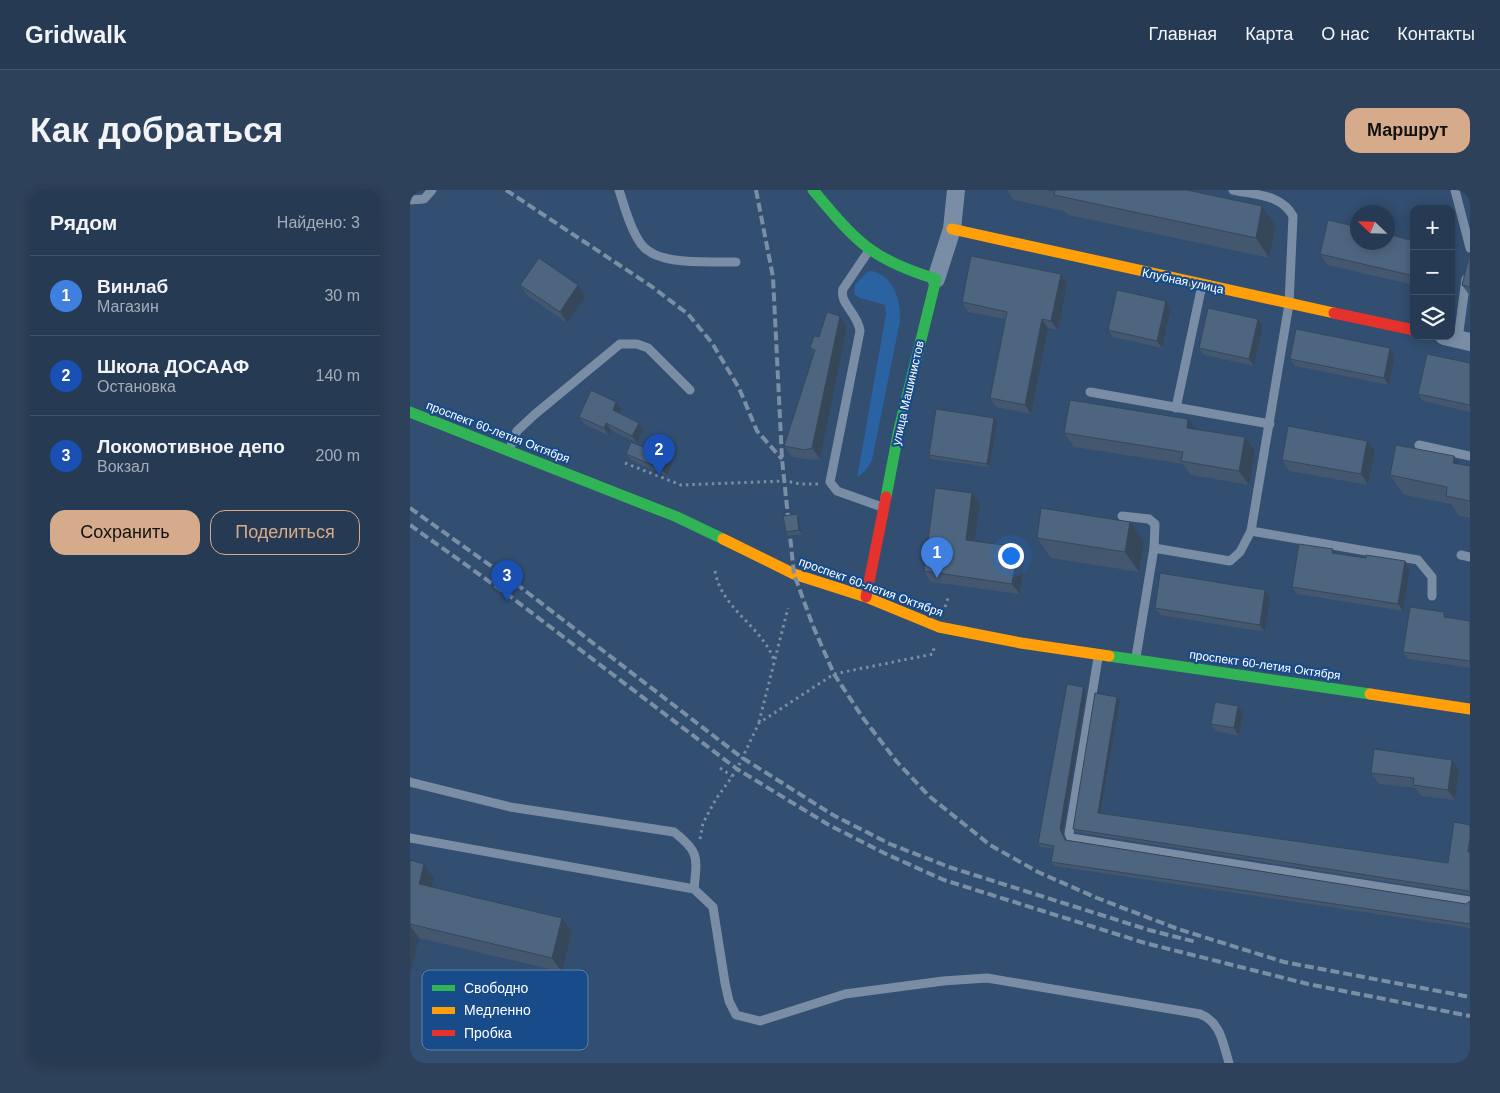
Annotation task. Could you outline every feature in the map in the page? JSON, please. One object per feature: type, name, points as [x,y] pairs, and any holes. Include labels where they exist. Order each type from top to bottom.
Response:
[{"type":"main road","points":[[813,190],[849,233],[870,250],[903,269],[936,279]]},
{"type":"main road","name":"Клубная улица","points":[[952,229],[1410,329]]},
{"type":"main road","name":"улица Машинистов","points":[[866,598],[899,429],[936,279]]},
{"type":"main road","name":"проспект 60-летия Октября","points":[[410,412],[677,517],[794,574],[866,598],[940,627],[1021,643],[1470,709]]},
{"type":"street","name":"улица Машинистов","points":[[936,279],[952,229],[956,190]]},
{"type":"lane","points":[[410,200],[424,199],[432,190]]},
{"type":"lane","points":[[619,190],[629,221],[641,245],[653,253],[668,260],[736,262]]},
{"type":"lane","points":[[1154,548],[1230,561],[1240,552],[1251,531],[1289,304],[1293,216],[1288,207],[1278,199],[1232,190]]},
{"type":"lane","points":[[1455,190],[1470,248]]},
{"type":"lane","points":[[870,250],[843,289],[841,295],[843,301],[856,316],[860,331],[830,482],[837,491],[883,507]]},
{"type":"lane","points":[[1457,339],[1467,273]]},
{"type":"lane","points":[[1176,408],[1202,285]]},
{"type":"lane","points":[[509,450],[517,431],[620,344],[637,344],[648,348],[690,390]]},
{"type":"lane","points":[[1090,392],[1270,424]]},
{"type":"lane","points":[[1419,445],[1470,456]]},
{"type":"lane","points":[[1122,516],[1149,519],[1155,524],[1154,548],[1135,660]]},
{"type":"lane","points":[[1251,531],[1418,560],[1432,577],[1432,596]]},
{"type":"lane","points":[[1098,654],[1069,834],[1071,838],[1470,900]]},
{"type":"lane","points":[[410,782],[510,807],[674,832],[690,845],[697,864],[694,890]]},
{"type":"lane","points":[[410,838],[694,890],[713,907],[724,984],[736,1015],[760,1021],[845,994],[943,981],[987,978],[1200,1014],[1208,1017],[1219,1031],[1229,1063]]},
{"type":"path","points":[[625,463],[681,485],[786,481],[812,485],[830,482]]},
{"type":"path","points":[[715,571],[721,591],[728,602],[761,637],[770,649],[774,661]]},
{"type":"path","points":[[759,723],[834,674],[933,654],[948,594]]},
{"type":"path","points":[[697,864],[703,823],[716,799],[732,776],[759,723],[788,608]]},
{"type":"path","points":[[720,768],[732,776]]},
{"type":"shaded area","points":[[872,271],[886,278],[895,290],[899,305],[900,321],[872,460],[867,469],[857,478],[886,314],[885,305],[860,298],[854,294],[855,285],[867,272]]},
{"type":"building","points":[[1048,190],[1187,190],[1262,206],[1256,238],[1054,195],[1055,191]]},
{"type":"building","points":[[1328,220],[1350,225],[1350,250],[1395,250],[1395,236],[1410,240],[1410,275],[1320,254]]},
{"type":"building","points":[[1470,253],[1470,287],[1462,285]]},
{"type":"building","points":[[971,256],[1061,274],[1051,321],[1042,319],[1025,405],[990,398],[1007,312],[962,302]]},
{"type":"building","points":[[539,258],[578,285],[560,312],[520,285]]},
{"type":"building","points":[[1117,290],[1166,301],[1157,341],[1108,330]]},
{"type":"building","points":[[1208,308],[1258,319],[1249,359],[1199,348]]},
{"type":"building","points":[[827,312],[840,316],[812,448],[805,450],[784,446],[815,350],[810,348],[814,336],[819,337]]},
{"type":"building","points":[[1296,329],[1390,348],[1384,378],[1290,359]]},
{"type":"building","points":[[1427,354],[1470,363],[1470,405],[1418,394]]},
{"type":"building","points":[[591,390],[616,402],[613,410],[639,423],[632,436],[606,423],[604,428],[579,417]]},
{"type":"building","points":[[1070,400],[1188,419],[1187,428],[1245,437],[1239,471],[1181,461],[1183,452],[1064,433]]},
{"type":"building","points":[[936,409],[994,418],[987,464],[929,455]]},
{"type":"building","points":[[1288,426],[1367,441],[1361,474],[1282,460]]},
{"type":"building","points":[[631,442],[667,457],[662,469],[626,454]]},
{"type":"building","points":[[1396,445],[1454,456],[1453,463],[1470,466],[1470,501],[1446,496],[1447,487],[1390,475]]},
{"type":"building","points":[[935,488],[972,493],[966,540],[1018,547],[1012,584],[924,571]]},
{"type":"building","points":[[1041,508],[1130,522],[1125,552],[1037,538]]},
{"type":"building","points":[[797,514],[799,530],[786,532],[783,516]]},
{"type":"building","points":[[1299,544],[1333,549],[1332,553],[1366,558],[1366,555],[1405,561],[1398,604],[1292,587]]},
{"type":"building","points":[[1160,573],[1265,590],[1260,625],[1155,608]]},
{"type":"building","points":[[1410,607],[1444,612],[1444,617],[1470,621],[1470,661],[1403,652]]},
{"type":"building","points":[[1067,684],[1083,687],[1083,691],[1060,829],[1065,840],[1466,904],[1470,901],[1470,924],[1051,862],[1054,846],[1038,843]]},
{"type":"building","points":[[1095,693],[1117,697],[1098,813],[1448,863],[1454,822],[1470,825],[1468,852],[1470,852],[1470,892],[1073,829]]},
{"type":"building","points":[[1215,702],[1238,706],[1234,728],[1211,724]]},
{"type":"building","points":[[1374,749],[1452,760],[1448,790],[1413,785],[1414,778],[1371,773]]},
{"type":"building","points":[[410,860],[424,864],[419,884],[562,918],[552,958],[410,924]]},
{"type":"railway","points":[[506,190],[651,286],[688,314],[712,343],[739,388],[757,431],[782,459]]},
{"type":"railway","points":[[756,190],[773,277],[782,459],[794,574],[813,626],[834,674],[863,718],[897,762],[929,796],[990,845],[1038,872],[1097,898],[1178,929],[1284,962],[1470,997]]},
{"type":"railway","points":[[410,508],[519,586],[741,757],[833,815],[890,844],[949,867],[1149,930],[1196,942]]},
{"type":"railway","points":[[410,525],[511,597],[737,769],[829,825],[886,854],[944,880],[1145,943],[1308,984],[1470,1016]]},
{"type":"traffic: fast","points":[[813,190],[841,223],[866,246],[895,264],[936,279],[899,429],[886,497]]},
{"type":"traffic: fast","points":[[410,412],[677,517],[723,539]]},
{"type":"traffic: fast","points":[[1109,656],[1370,694]]},
{"type":"traffic: slow","points":[[952,229],[1334,313]]},
{"type":"traffic: slow","points":[[723,539],[794,574],[866,597],[939,627],[1021,643],[1109,656]]},
{"type":"traffic: slow","points":[[1370,694],[1470,709]]},
{"type":"traffic: jam","points":[[1334,313],[1410,329]]},
{"type":"traffic: jam","points":[[866,597],[886,497]]},
{"type":"place","name":"Школа ДОСААФ","points":[[659,475]]},
{"type":"place","name":"Винлаб","points":[[937,578]]},
{"type":"place","name":"Локомотивное депо","points":[[507,601]]}]
